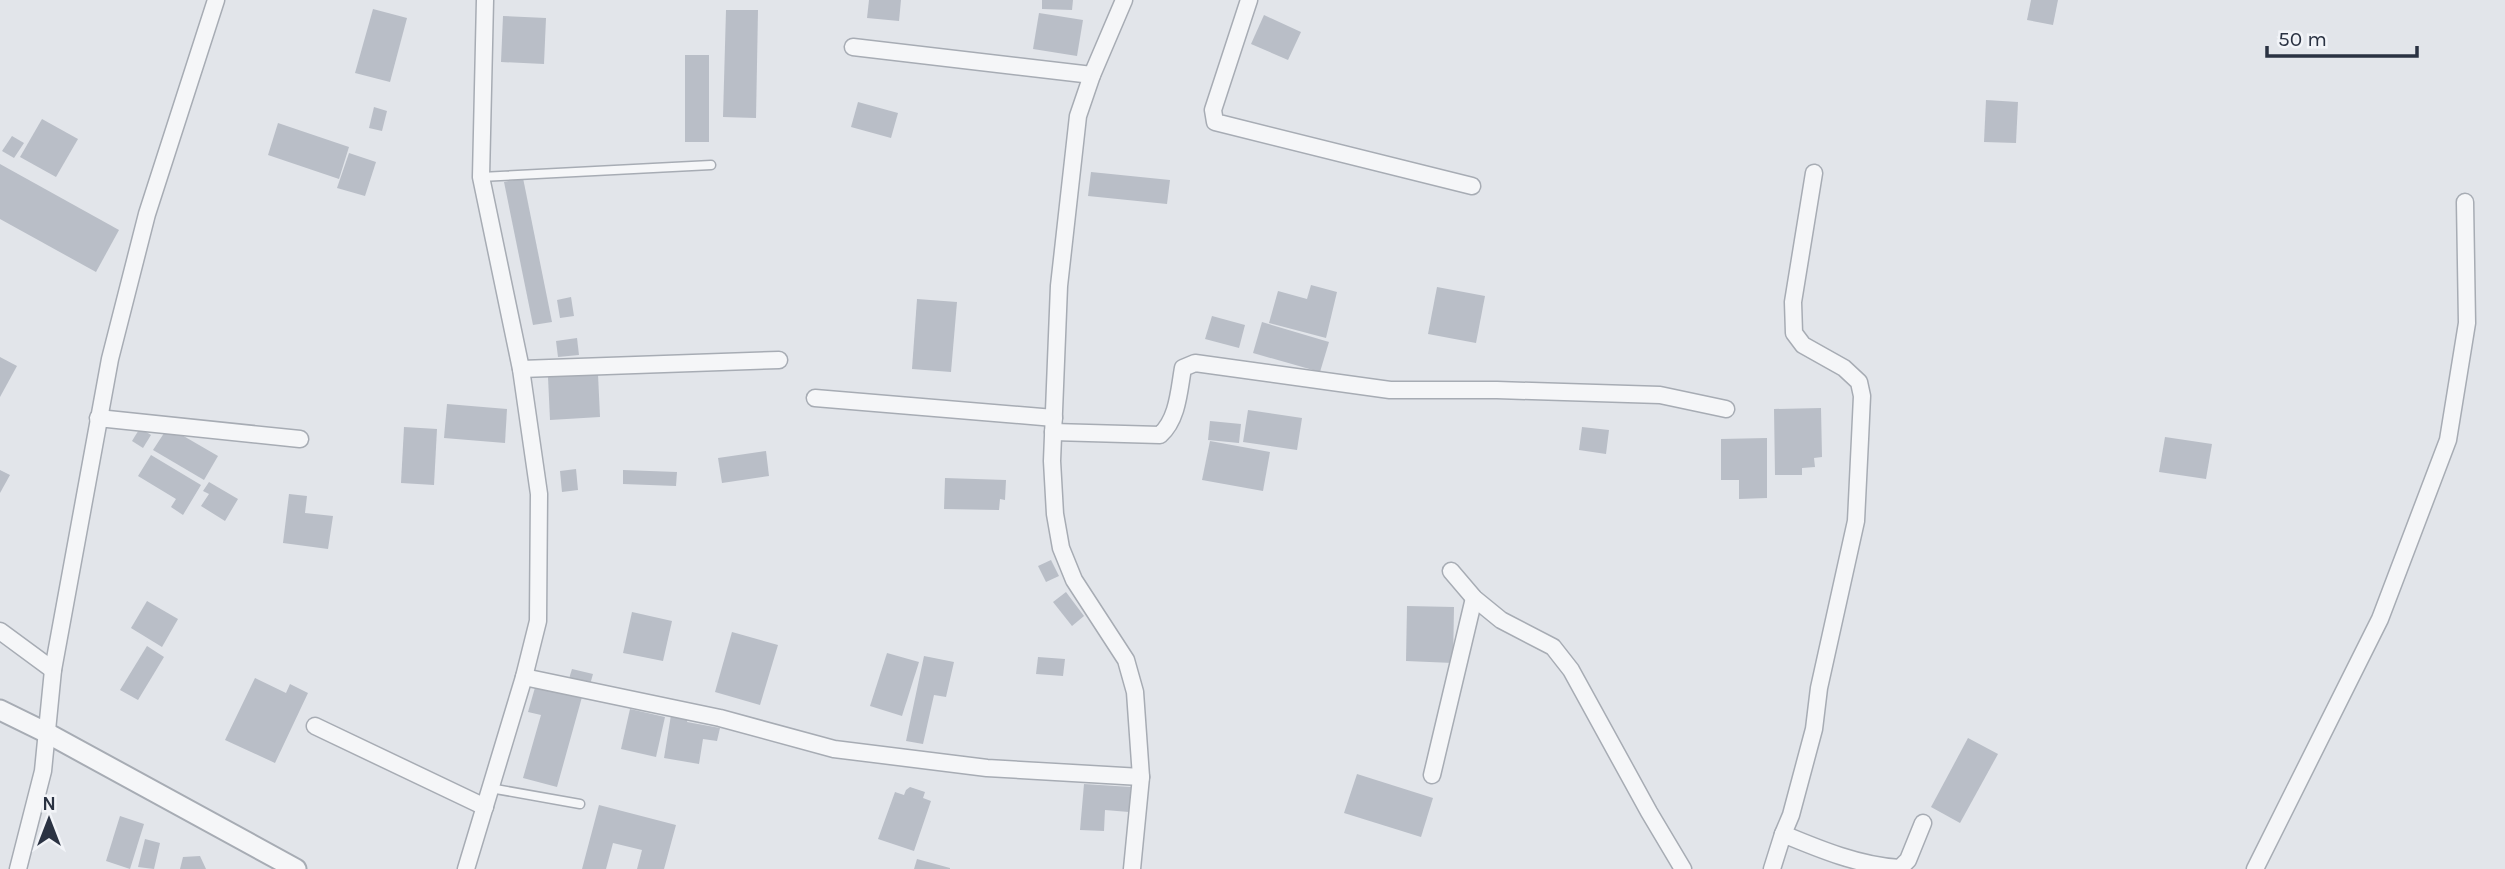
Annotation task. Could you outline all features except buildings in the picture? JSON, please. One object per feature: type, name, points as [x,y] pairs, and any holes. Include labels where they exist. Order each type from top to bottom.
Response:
[{"type":"street","points":[[18,869],[43,771],[53,670],[110,359],[147,214],[216,0]]},
{"type":"street","points":[[466,869],[524,677],[538,621],[539,494],[521,369],[481,177],[485,0]]},
{"type":"street","points":[[1124,0],[1078,116],[1059,286],[1052,461],[1060,548],[1074,580],[1126,660],[1135,692],[1141,777],[1132,869]]},
{"type":"street","points":[[1249,0],[1213,110],[1215,122],[1472,186]]},
{"type":"street","points":[[853,47],[1092,75]]},
{"type":"street","points":[[1772,869],[1791,815],[1814,729],[1819,688],[1856,521],[1862,396],[1858,382],[1844,368],[1803,345],[1794,333],[1793,302],[1814,173]]},
{"type":"street","points":[[2255,869],[2380,619],[2448,440],[2467,323],[2465,202]]},
{"type":"street","points":[[521,369],[779,360]]},
{"type":"street","points":[[815,398],[1160,435],[1168,429],[1174,415],[1183,368],[1195,363],[1390,390],[1660,395],[1726,409]]},
{"type":"street","points":[[98,418],[300,439]]},
{"type":"street","points":[[1451,571],[1474,598],[1501,620],[1553,647],[1570,670],[1683,869]]},
{"type":"street","points":[[1432,775],[1474,598]]},
{"type":"street","points":[[0,631],[53,670]]},
{"type":"street","points":[[524,677],[720,718],[834,749],[987,768],[1141,777]]},
{"type":"street","points":[[0,710],[296,869]]},
{"type":"street","points":[[315,726],[485,807]]},
{"type":"street","points":[[1783,834],[1821,849],[1900,869],[1909,860],[1923,823]]},
{"type":"lane","points":[[481,177],[711,165]]},
{"type":"lane","points":[[490,788],[580,804]]}]
